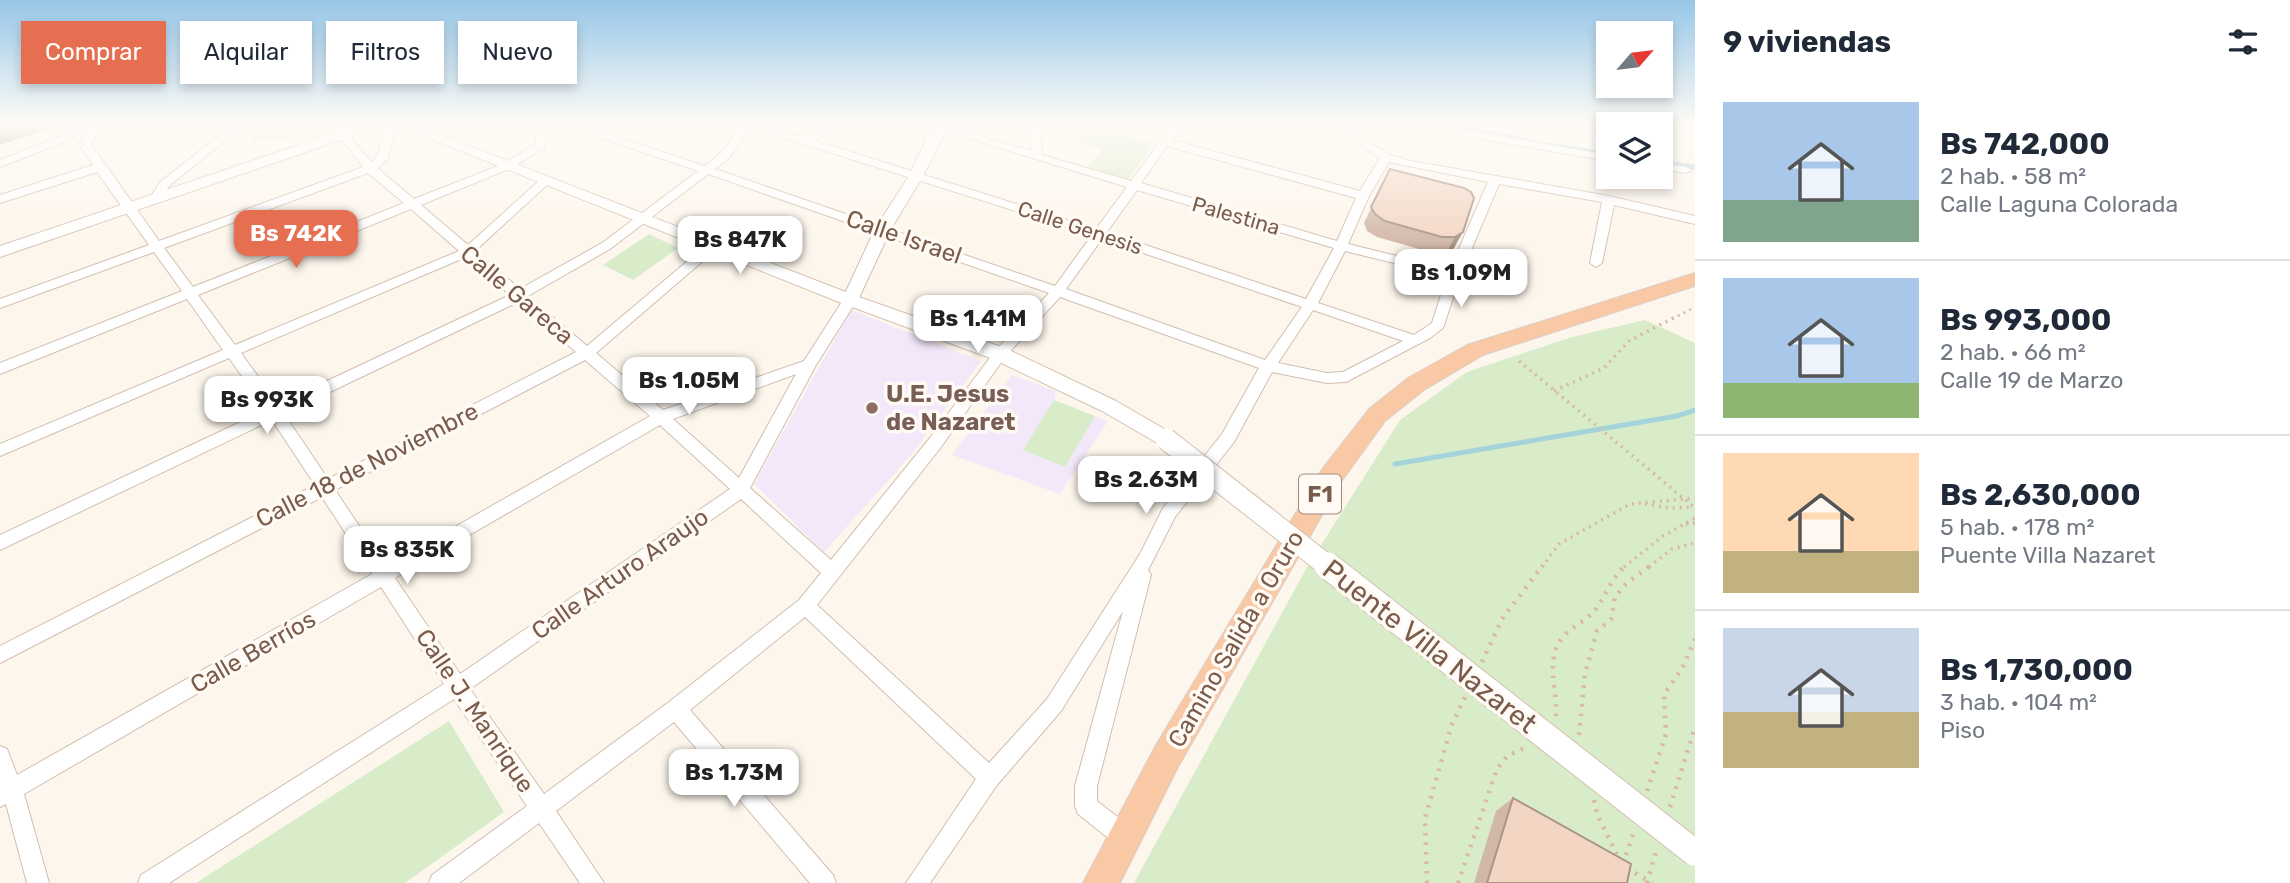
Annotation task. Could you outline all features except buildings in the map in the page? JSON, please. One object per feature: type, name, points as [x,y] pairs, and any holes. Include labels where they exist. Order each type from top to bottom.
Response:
[{"type":"highway","name":"Camino Salida a Oruro","points":[[1101,883],[1167,756],[1332,475],[1377,415],[1416,384],[1475,350],[1695,279]]},
{"type":"main road","points":[[0,252],[240,166]]},
{"type":"main road","name":"Puente Villa Nazaret","points":[[509,166],[850,300],[1000,354],[1109,406],[1166,439],[1695,853]]},
{"type":"street","points":[[156,198],[164,184],[186,166]]},
{"type":"street","points":[[0,369],[507,166]]},
{"type":"street","name":"Calle Israel","points":[[692,166],[883,229],[1268,366],[1327,378],[1346,377],[1438,325],[1454,274],[1493,181]]},
{"type":"street","points":[[0,543],[519,296],[606,246],[712,166]]},
{"type":"street","name":"Calle Genesis","points":[[885,166],[1311,303],[1415,340]]},
{"type":"street","name":"Calle Arturo Araujo","points":[[149,883],[457,687],[741,491],[809,364],[850,300],[883,229],[921,166]]},
{"type":"street","name":"Palestina","points":[[1065,166],[1341,246],[1454,274]]},
{"type":"street","points":[[440,883],[676,709],[805,606],[935,443],[1000,354],[1058,291],[1145,166]]},
{"type":"street","points":[[1276,166],[1363,196]]},
{"type":"street","points":[[918,883],[990,778],[1054,705],[1146,559],[1169,513],[1227,438],[1268,366],[1311,303],[1363,196],[1381,166]]},
{"type":"street","points":[[1427,166],[1493,181],[1609,200],[1695,220]]},
{"type":"street","points":[[0,199],[100,167]]},
{"type":"street","name":"Calle J. Manrique","points":[[100,167],[275,412],[457,687],[593,883]]},
{"type":"street","points":[[0,304],[370,167]]},
{"type":"street","name":"Calle Gareca","points":[[370,167],[661,416],[831,572]]},
{"type":"street","points":[[1673,168],[1686,170]]},
{"type":"street","points":[[0,450],[467,252],[545,181]]},
{"type":"street","points":[[1596,263],[1609,200]]},
{"type":"street","name":"Calle 18 de Noviembre","points":[[0,655],[587,353],[714,245]]},
{"type":"street","name":"Calle Berríos","points":[[6,793],[661,416],[809,364]]},
{"type":"street","points":[[1125,837],[1086,806],[1086,786],[1146,559]]},
{"type":"street","points":[[805,606],[990,778]]},
{"type":"street","points":[[676,709],[825,883]]},
{"type":"street","points":[[0,755],[6,793],[38,883]]},
{"type":"path","points":[[1554,391],[1604,368],[1629,341],[1695,307]]},
{"type":"path","points":[[1519,361],[1694,507]]},
{"type":"path","points":[[1480,666],[1502,619],[1559,544],[1630,504],[1695,498]]},
{"type":"path","points":[[1639,503],[1670,508],[1694,507]]},
{"type":"path","points":[[1547,726],[1556,716],[1558,703],[1553,677],[1554,653],[1562,636],[1600,605],[1612,579],[1668,532],[1695,520]]},
{"type":"path","points":[[1578,739],[1585,674],[1597,631],[1611,619],[1615,597],[1626,584],[1672,548],[1695,542]]},
{"type":"path","points":[[1644,800],[1666,734],[1664,694],[1682,669],[1695,639]]},
{"type":"path","points":[[1427,883],[1425,818],[1452,724],[1468,689]]},
{"type":"path","points":[[1458,883],[1497,769],[1507,756],[1531,746]]},
{"type":"path","points":[[1591,789],[1597,814],[1622,866],[1653,883]]},
{"type":"path","points":[[1620,874],[1635,826]]},
{"type":"shaded area","name":"U.E. Jesus de Nazaret","points":[[851,310],[981,361],[912,454],[824,552],[754,484]]},
{"type":"shaded area","points":[[1012,375],[1056,391],[1054,401],[1108,421],[1060,494],[952,455]]},
{"type":"green space","points":[[1089,166],[1138,166],[1127,181],[1087,169]]},
{"type":"green space","points":[[649,234],[678,248],[633,280],[603,265]]},
{"type":"green space","points":[[1645,320],[1695,343],[1695,883],[1134,883],[1306,569],[1400,420],[1467,372],[1572,337]]},
{"type":"green space","points":[[1054,400],[1095,416],[1065,467],[1023,450]]},
{"type":"green space","points":[[449,721],[504,812],[405,883],[196,883]]},
{"type":"waterway","points":[[1690,166],[1695,167]]},
{"type":"waterway","points":[[1395,464],[1677,416],[1695,410]]},
{"type":"place","name":"U.E. Jesus de Nazaret","points":[[872,408]]}]
